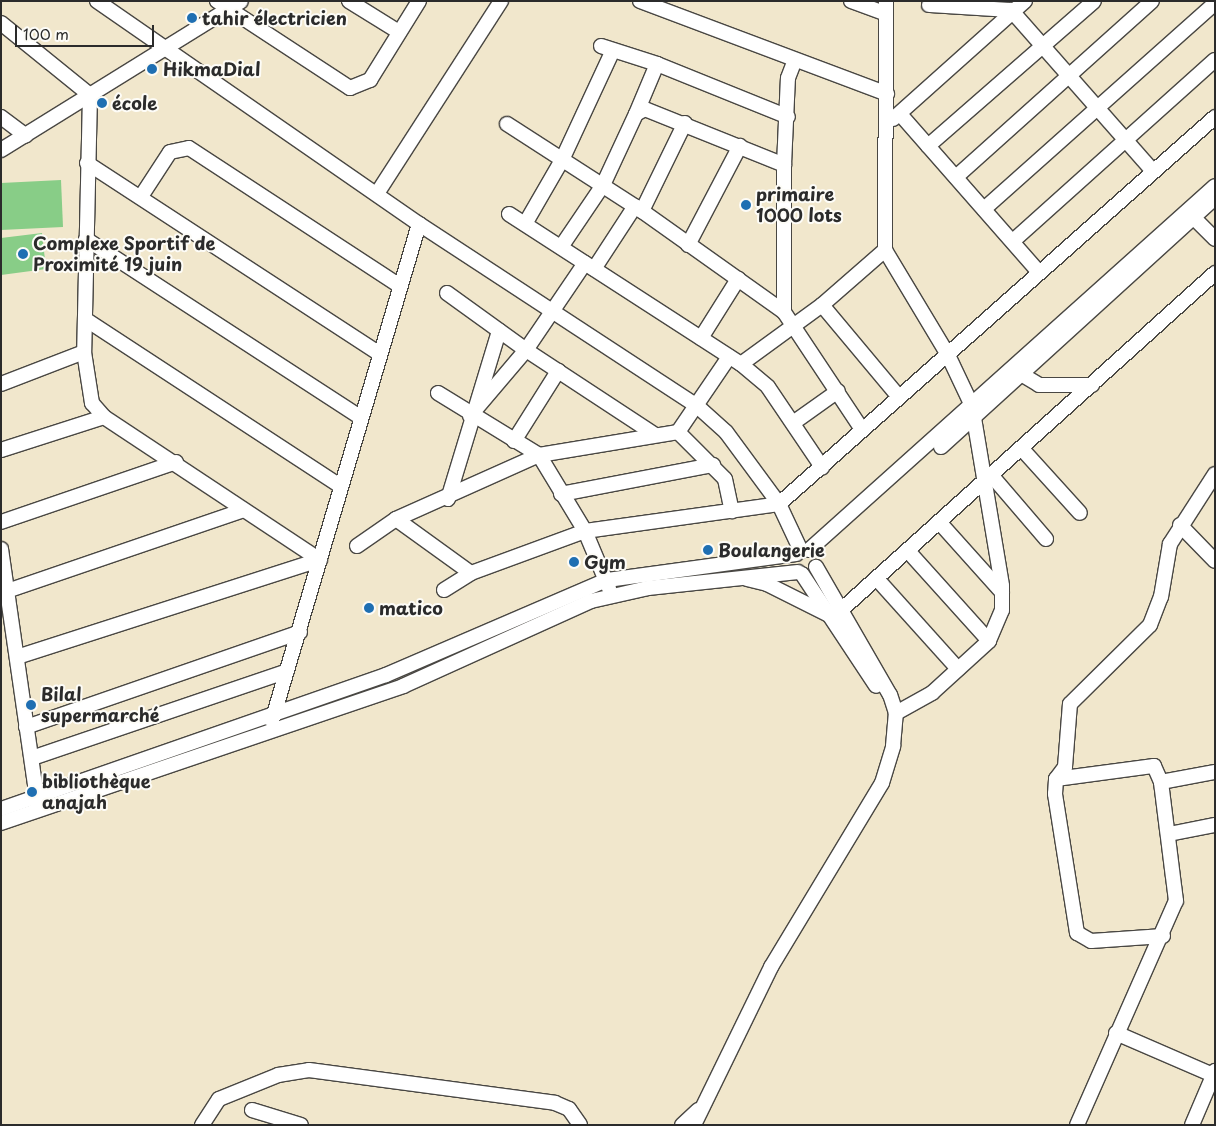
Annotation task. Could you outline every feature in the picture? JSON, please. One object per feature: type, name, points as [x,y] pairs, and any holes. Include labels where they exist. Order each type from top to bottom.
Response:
[{"type":"street","points":[[96,1],[162,48],[378,192],[419,224],[554,308],[696,405],[726,432],[779,504],[802,552],[816,566],[835,613],[896,713],[893,746],[882,783],[767,974],[694,1125]]},
{"type":"street","points":[[1,150],[26,136],[162,48],[222,5],[241,1]]},
{"type":"street","points":[[348,1],[399,32]]},
{"type":"street","points":[[222,5],[350,88],[370,80],[420,1]]},
{"type":"street","points":[[378,192],[501,1]]},
{"type":"street","points":[[640,1],[794,62],[887,94]]},
{"type":"street","points":[[851,1],[886,8],[887,94],[883,127],[885,250],[947,353],[973,411],[990,478],[1002,592],[998,626],[989,641],[921,702],[896,713]]},
{"type":"street","points":[[883,127],[1015,14],[1025,1]]},
{"type":"street","points":[[928,146],[1094,1]]},
{"type":"street","points":[[956,177],[1070,77],[1152,1]]},
{"type":"street","points":[[929,5],[1011,10],[1152,170]]},
{"type":"street","points":[[984,209],[1212,5]]},
{"type":"street","points":[[1,23],[90,95]]},
{"type":"street","points":[[525,224],[562,160],[607,48],[657,64],[788,117]]},
{"type":"street","points":[[1013,241],[1124,139],[1215,60]]},
{"type":"street","points":[[784,312],[784,165],[788,117],[788,78],[794,62]]},
{"type":"street","points":[[561,248],[603,185],[657,64]]},
{"type":"street","points":[[90,95],[84,352],[88,394],[104,417],[176,462],[243,510],[320,560]]},
{"type":"street","points":[[636,114],[645,109],[685,123],[784,165]]},
{"type":"street","points":[[900,114],[1039,272]]},
{"type":"street","points":[[1,117],[26,136]]},
{"type":"street","points":[[444,590],[471,573],[585,531],[779,504],[822,467],[861,428],[1152,170],[1215,117]]},
{"type":"street","points":[[470,416],[526,350],[554,308],[639,208],[685,123]]},
{"type":"street","points":[[507,124],[639,208],[688,245],[784,312],[796,323],[861,428]]},
{"type":"street","points":[[688,245],[740,146]]},
{"type":"street","points":[[142,195],[170,152],[189,148],[398,284]]},
{"type":"street","points":[[87,162],[142,195],[378,353]]},
{"type":"street","points":[[1,809],[38,804],[403,686],[612,596],[738,577],[800,573],[816,566],[832,544],[1215,186]]},
{"type":"street","points":[[835,613],[800,573],[793,562],[802,552],[973,411],[1021,374],[1215,198]]},
{"type":"street","points":[[509,214],[735,360],[768,387],[822,467]]},
{"type":"street","points":[[1193,216],[1215,239]]},
{"type":"street","points":[[270,729],[300,632],[359,416],[398,284],[419,224]]},
{"type":"street","points":[[86,238],[359,416]]},
{"type":"street","points":[[678,432],[696,405],[735,360],[822,305],[885,250]]},
{"type":"street","points":[[835,613],[877,579],[940,523],[1215,273]]},
{"type":"street","points":[[700,338],[738,279]]},
{"type":"street","points":[[447,292],[526,350],[654,434]]},
{"type":"street","points":[[822,305],[898,396]]},
{"type":"street","points":[[85,319],[340,486]]},
{"type":"street","points":[[448,499],[470,416],[499,331]]},
{"type":"street","points":[[1,384],[84,352]]},
{"type":"street","points":[[514,441],[558,371]]},
{"type":"street","points":[[1021,374],[1039,385],[1092,385]]},
{"type":"street","points":[[792,423],[838,391]]},
{"type":"street","points":[[438,393],[470,416],[539,455],[585,531],[607,580],[612,596]]},
{"type":"street","points":[[1,450],[104,417]]},
{"type":"street","points":[[357,546],[396,519],[448,499],[539,455],[654,434],[678,432],[713,465],[725,479],[732,511]]},
{"type":"street","points":[[1022,449],[1080,514]]},
{"type":"street","points":[[1,522],[176,462]]},
{"type":"street","points":[[561,494],[713,465]]},
{"type":"street","points":[[1163,936],[1091,941],[1077,933],[1055,794],[1056,779],[1065,767],[1070,704],[1150,625],[1161,597],[1165,560],[1180,525],[1215,474]]},
{"type":"street","points":[[990,478],[1046,539]]},
{"type":"street","points":[[7,592],[243,510]]},
{"type":"street","points":[[396,519],[471,573]]},
{"type":"street","points":[[940,523],[1002,592]]},
{"type":"street","points":[[1180,525],[1215,561]]},
{"type":"street","points":[[1,548],[38,804]]},
{"type":"street","points":[[908,551],[989,641]]},
{"type":"street","points":[[1,823],[38,804],[386,675],[607,580],[802,552]]},
{"type":"street","points":[[17,657],[320,560]]},
{"type":"street","points":[[738,577],[767,584],[835,613]]},
{"type":"street","points":[[877,579],[958,669]]},
{"type":"street","points":[[26,726],[300,632]]},
{"type":"street","points":[[32,758],[287,671]]},
{"type":"street","points":[[1056,779],[1154,766],[1161,782],[1176,900],[1163,936],[1116,1033],[1077,1125]]},
{"type":"street","points":[[1161,782],[1215,772]]},
{"type":"street","points":[[1169,834],[1215,825]]},
{"type":"street","points":[[1116,1033],[1214,1074],[1192,1125]]},
{"type":"street","points":[[202,1125],[219,1100],[278,1075],[309,1070],[555,1103],[569,1109],[580,1125]]},
{"type":"street","points":[[682,1125],[702,1106]]},
{"type":"street","points":[[252,1110],[301,1125]]},
{"type":"green space","points":[[61,180],[63,227],[1,230],[1,183]]},
{"type":"green space","name":"Complexe Sportif de Proximité 19 juin","points":[[42,233],[46,269],[1,275],[1,238]]},
{"type":"place","name":"tahir électricien","points":[[192,18]]},
{"type":"place","name":"HikmaDial","points":[[152,69]]},
{"type":"place","name":"école","points":[[102,103]]},
{"type":"place","name":"primaire 1000 lots","points":[[746,205]]},
{"type":"place","name":"Complexe Sportif de Proximité 19 juin","points":[[23,254]]},
{"type":"place","name":"Boulangerie","points":[[708,550]]},
{"type":"place","name":"Gym","points":[[574,562]]},
{"type":"place","name":"matico","points":[[369,608]]},
{"type":"place","name":"Bilal supermarché","points":[[31,705]]},
{"type":"place","name":"bibliothèque anajah","points":[[32,792]]}]
